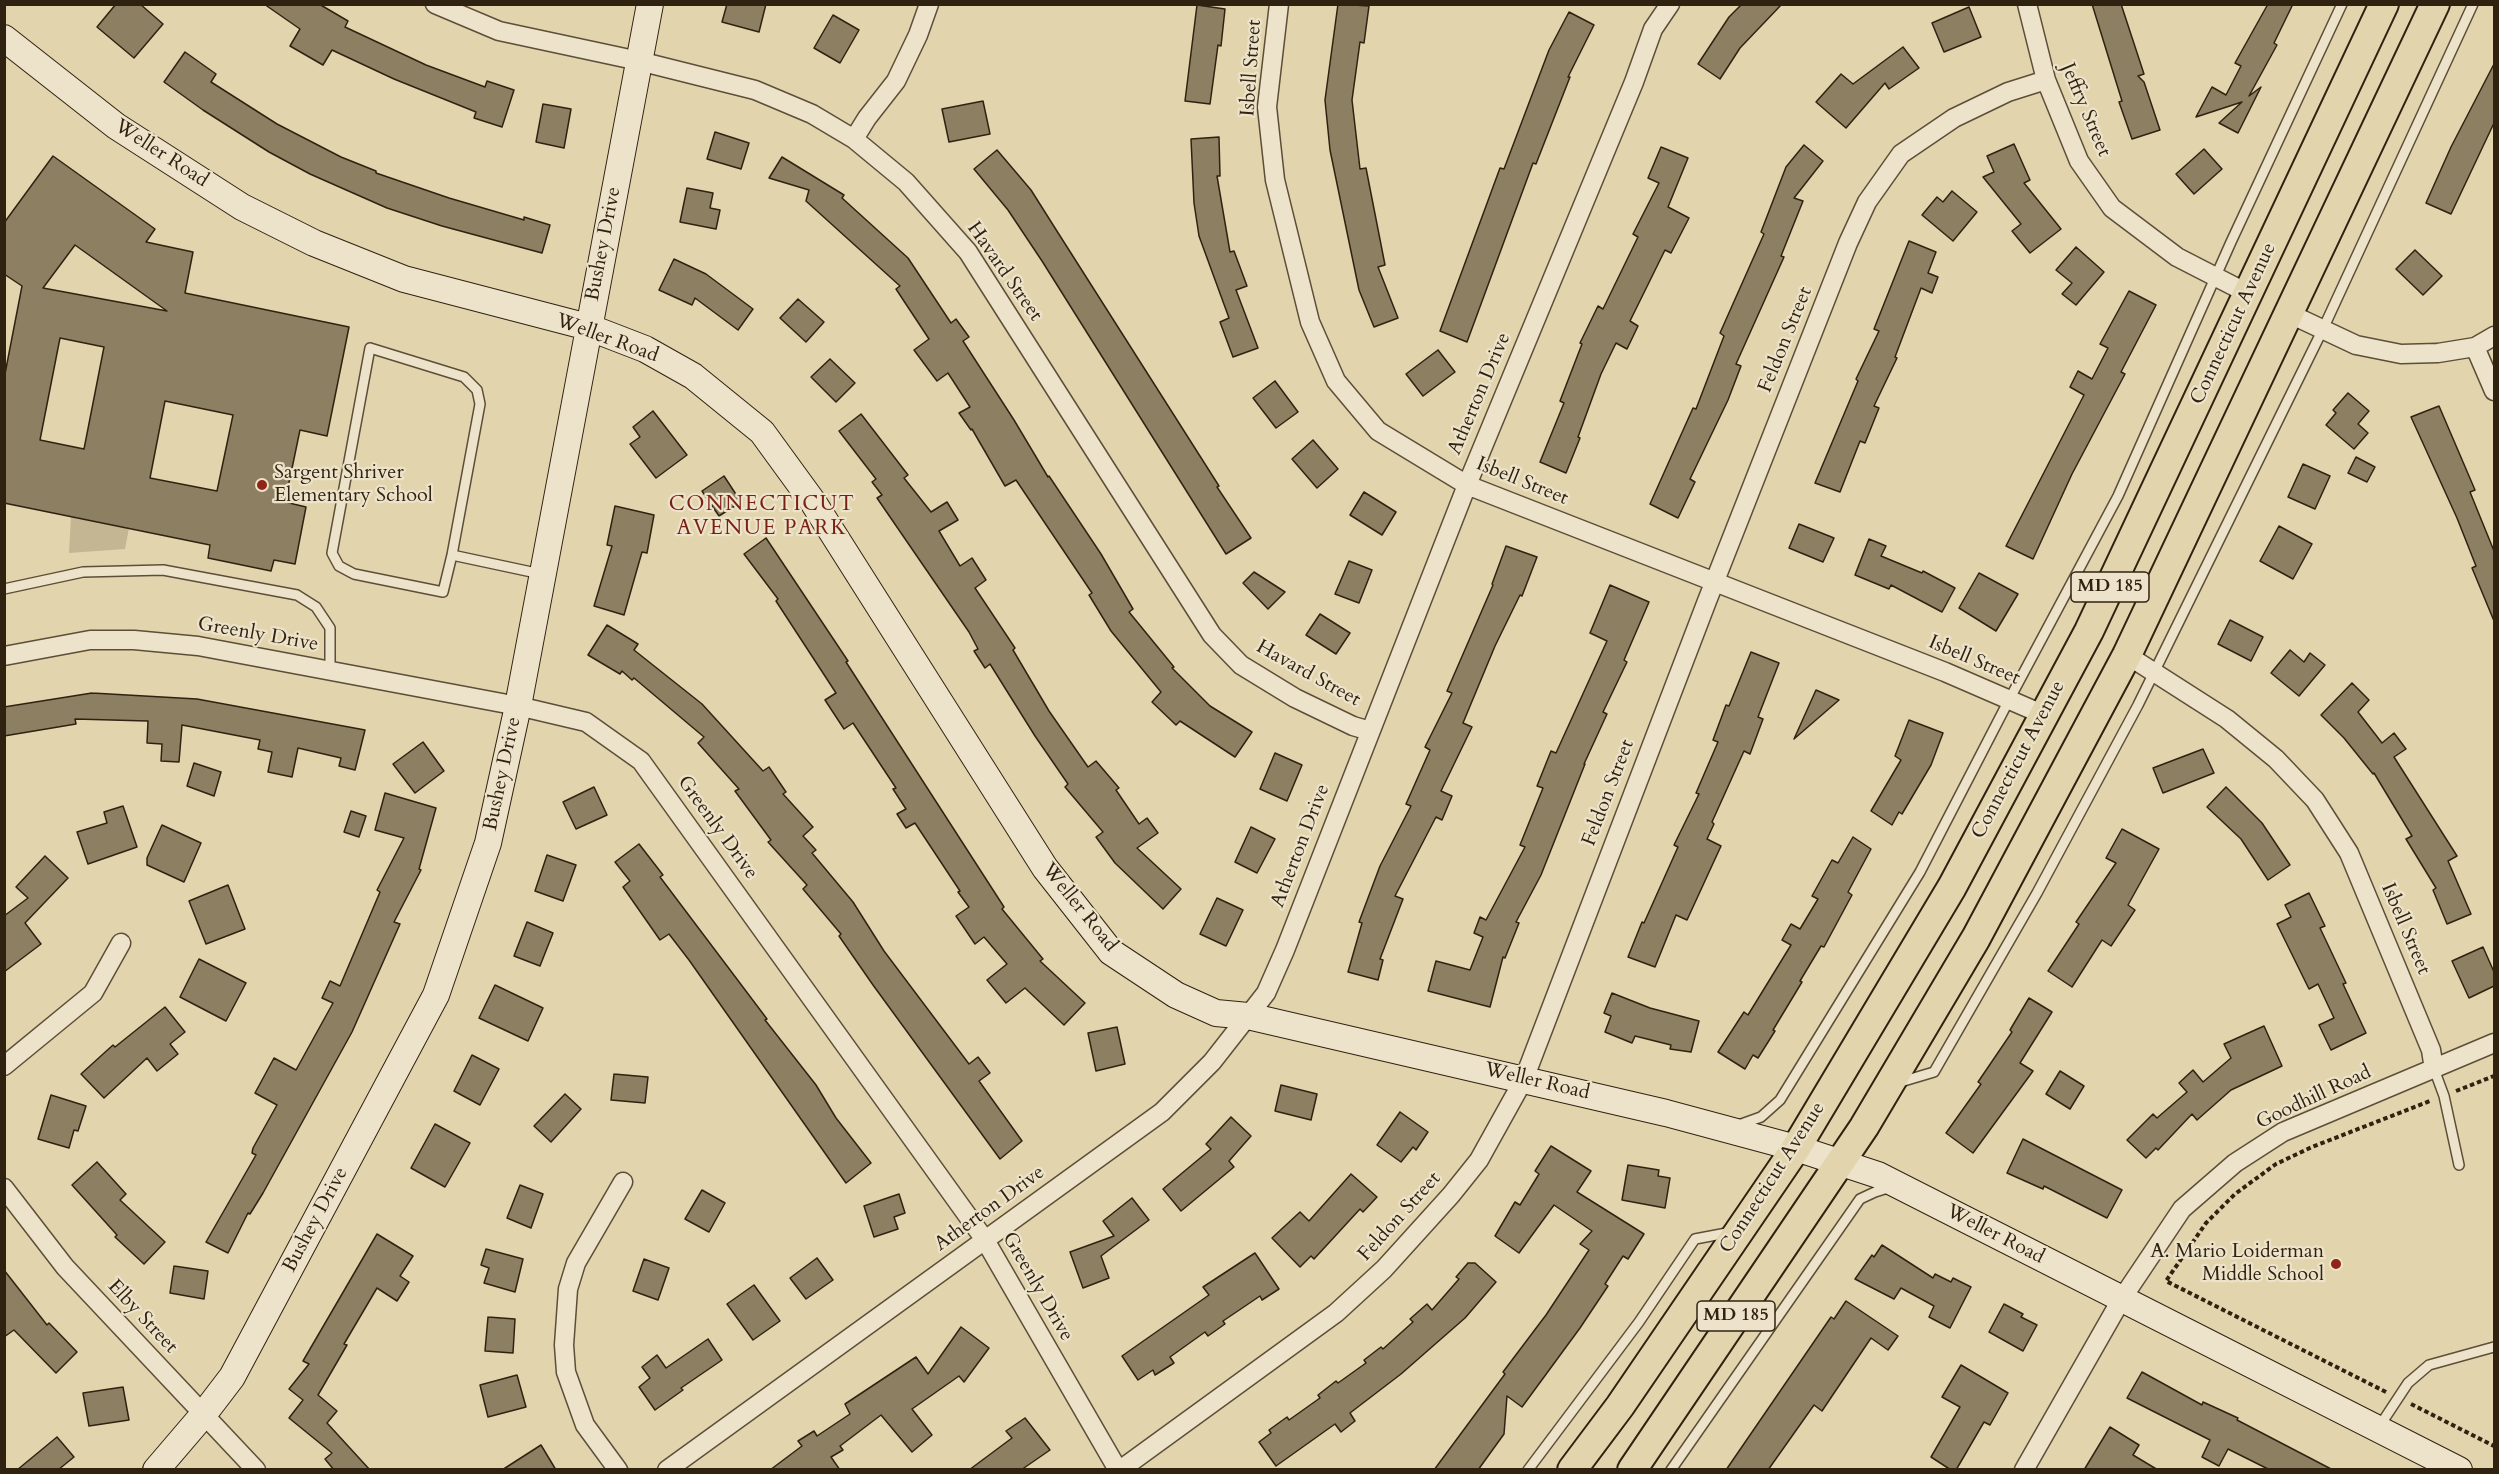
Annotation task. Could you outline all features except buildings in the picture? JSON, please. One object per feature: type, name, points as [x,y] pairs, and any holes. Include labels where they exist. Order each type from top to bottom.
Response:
[{"type":"main road","name":"Connecticut Avenue","points":[[1572,1470],[1620,1407],[1796,1148],[1952,887],[2088,631],[2385,4]]},
{"type":"main road","name":"MD 185","points":[[1632,1470],[1841,1162],[1976,938],[2127,655],[2435,4]]},
{"type":"street","name":"Havard Street","points":[[435,4],[499,31],[639,61],[755,90],[812,114],[854,139],[906,182],[968,252],[1212,635],[1241,665],[1295,698],[1353,726],[1370,731]]},
{"type":"street","name":"Bushey Drive","points":[[156,1470],[203,1416],[232,1377],[436,995],[488,843],[518,706],[650,4]]},
{"type":"street","points":[[854,139],[896,81],[918,35],[929,4]]},
{"type":"street","name":"Isbell Street","points":[[1280,4],[1268,107],[1275,180],[1310,322],[1336,381],[1378,431],[1467,485],[1945,672],[2042,714]]},
{"type":"street","name":"Atherton Drive","points":[[667,1470],[1162,1112],[1212,1062],[1266,993],[1285,950],[1467,485],[1634,82],[1653,29],[1670,4]]},
{"type":"street","name":"Jeffry Street","points":[[2027,4],[2046,80],[2079,161],[2112,208],[2177,257],[2249,294]]},
{"type":"street","name":"Weller Road","points":[[4,38],[116,126],[242,207],[314,243],[404,279],[588,327],[645,349],[693,376],[762,432],[813,502],[1046,868],[1111,952],[1176,995],[1216,1013],[1248,1016],[1524,1079],[1796,1148],[1878,1175],[2459,1470]]},
{"type":"street","name":"Feldon Street","points":[[1119,1470],[1336,1313],[1384,1269],[1451,1195],[1479,1160],[1524,1079],[1714,582],[1848,243],[1868,202],[1901,154],[1954,118],[2008,92],[2046,80]]},
{"type":"street","points":[[2290,314],[2356,345],[2401,354],[2438,353],[2475,347],[2494,336]]},
{"type":"street","points":[[2475,347],[2494,391]]},
{"type":"street","name":"Greenly Drive","points":[[4,656],[90,640],[134,640],[198,646],[518,706],[586,722],[641,761],[985,1240],[1119,1470]]},
{"type":"street","name":"Isbell Street","points":[[2127,655],[2227,719],[2276,759],[2315,800],[2349,853],[2431,1050],[2434,1069]]},
{"type":"street","points":[[4,1066],[93,993],[121,943]]},
{"type":"street","name":"Goodhill Road","points":[[2024,1470],[2121,1300],[2182,1209],[2235,1163],[2283,1132],[2494,1043]]},
{"type":"street","points":[[618,1470],[585,1425],[566,1372],[564,1345],[568,1289],[576,1263],[623,1182]]},
{"type":"street","name":"Elby Street","points":[[4,1188],[66,1267],[256,1470]]},
{"type":"lane","points":[[1728,1130],[1761,1117],[1784,1093],[1920,872],[2118,496],[2342,4]]},
{"type":"lane","points":[[1889,1085],[1934,1072],[2037,893],[2156,673],[2323,329],[2474,4]]},
{"type":"lane","points":[[370,348],[464,377],[477,390],[480,404],[452,555],[442,592],[354,574],[339,566],[332,553],[370,348]]},
{"type":"lane","points":[[452,555],[542,575]]},
{"type":"lane","points":[[4,589],[83,572],[163,570],[297,595],[316,607],[330,628],[330,671]]},
{"type":"lane","points":[[2434,1069],[2444,1096],[2459,1165]]},
{"type":"lane","points":[[1671,1470],[1860,1199],[1898,1185]]},
{"type":"lane","points":[[1528,1470],[1639,1322],[1695,1239],[1740,1230]]},
{"type":"lane","points":[[2378,1429],[2408,1383],[2429,1365],[2494,1347]]},
{"type":"path","points":[[2494,1076],[2312,1147],[2276,1164],[2235,1194],[2206,1223],[2166,1281],[2494,1446]]},
{"type":"shaded area","points":[[71,516],[129,528],[125,549],[69,553]]},
{"type":"place","name":"Sargent Shriver Elementary School","points":[[262,485]]},
{"type":"place","name":"A. Mario Loiderman Middle School","points":[[2336,1264]]},
{"type":"district","name":"CONNECTICUT AVENUE PARK","points":[[762,517]]}]
